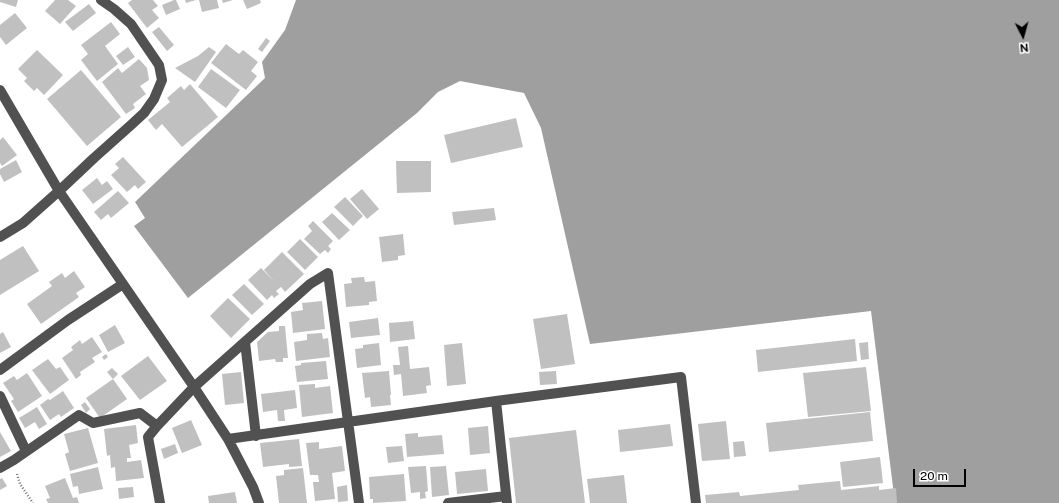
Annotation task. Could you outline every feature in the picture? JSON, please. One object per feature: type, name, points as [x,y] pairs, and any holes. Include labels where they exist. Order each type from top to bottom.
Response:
[{"type":"street","points":[[0,237],[23,223],[59,192],[144,113],[154,99],[162,80],[159,64],[130,24],[114,9],[101,0]]},
{"type":"street","points":[[0,90],[59,192],[194,387],[228,440],[253,487],[259,503]]},
{"type":"street","points":[[160,503],[148,437],[194,387],[310,284],[328,272],[359,503]]},
{"type":"street","points":[[0,370],[68,320],[123,284]]},
{"type":"street","points":[[244,342],[256,436]]},
{"type":"street","points":[[228,440],[496,401],[681,377],[696,503]]},
{"type":"street","points":[[0,396],[26,451]]},
{"type":"street","points":[[448,503],[506,499],[496,401]]},
{"type":"street","points":[[0,468],[79,415],[93,424],[140,413],[157,426]]},
{"type":"path","points":[[14,460],[20,484],[33,503]]},
{"type":"shaded area","points":[[296,0],[1059,0],[1059,503],[895,503],[871,311],[590,344],[541,128],[524,93],[460,81],[438,92],[417,113],[188,298],[134,226],[145,218],[135,202],[265,78],[262,62],[285,30]]},
{"type":"building","points":[[0,0],[18,0],[16,7],[0,2]]},
{"type":"building","points":[[55,0],[68,0],[76,6],[60,24],[45,11]]},
{"type":"building","points":[[132,0],[153,0],[158,6],[152,10],[159,18],[147,28],[128,3]]},
{"type":"building","points":[[176,0],[180,9],[166,15],[162,5]]},
{"type":"building","points":[[185,0],[196,0],[186,3]]},
{"type":"building","points":[[199,0],[217,0],[219,8],[202,12]]},
{"type":"building","points":[[222,0],[233,0],[223,3]]},
{"type":"building","points":[[243,0],[260,0],[261,3],[247,9]]},
{"type":"building","points":[[89,4],[96,13],[73,31],[65,22]]},
{"type":"building","points":[[15,13],[27,28],[6,45],[0,37],[0,25]]},
{"type":"building","points":[[111,22],[120,34],[105,46],[118,64],[97,81],[81,60],[88,54],[81,45]]},
{"type":"building","points":[[159,27],[174,45],[167,51],[152,32]]},
{"type":"building","points":[[266,38],[270,41],[262,52],[258,49]]},
{"type":"building","points":[[226,44],[239,54],[243,50],[258,62],[251,71],[257,76],[246,90],[211,63]]},
{"type":"building","points":[[128,47],[135,57],[123,65],[116,56]]},
{"type":"building","points":[[209,47],[216,52],[195,82],[175,68],[198,56]]},
{"type":"building","points":[[37,50],[63,75],[44,95],[37,88],[34,91],[24,81],[27,78],[18,69]]},
{"type":"building","points":[[139,59],[147,68],[149,80],[140,86],[146,94],[133,104],[135,108],[126,114],[102,82],[118,68],[122,73]]},
{"type":"building","points":[[211,69],[240,90],[226,108],[198,87]]},
{"type":"building","points":[[81,70],[121,117],[87,146],[47,99]]},
{"type":"building","points":[[190,84],[218,117],[182,147],[162,124],[156,130],[148,120],[170,102],[167,98],[181,86],[184,90]]},
{"type":"building","points":[[516,118],[523,147],[451,163],[444,135]]},
{"type":"building","points":[[3,137],[17,155],[2,166],[0,163],[0,140]]},
{"type":"building","points":[[123,157],[146,182],[138,189],[135,185],[127,192],[111,175],[119,168],[115,164]]},
{"type":"building","points":[[16,160],[22,172],[4,182],[0,174],[0,169]]},
{"type":"building","points":[[396,161],[431,161],[431,192],[397,193]]},
{"type":"building","points":[[97,178],[102,185],[107,181],[113,189],[93,204],[82,190]]},
{"type":"building","points":[[362,189],[379,209],[367,219],[350,199]]},
{"type":"building","points":[[118,191],[129,203],[111,218],[108,214],[101,220],[94,212]]},
{"type":"building","points":[[345,197],[363,216],[353,226],[334,207]]},
{"type":"building","points":[[494,208],[496,220],[454,225],[452,212]]},
{"type":"building","points":[[332,213],[350,230],[339,240],[322,222]]},
{"type":"building","points":[[313,221],[333,241],[328,246],[331,249],[328,253],[325,250],[320,254],[304,239],[312,231],[308,226]]},
{"type":"building","points":[[403,234],[405,255],[398,256],[398,260],[382,262],[379,237]]},
{"type":"building","points":[[300,239],[318,257],[305,270],[287,252]]},
{"type":"building","points":[[23,246],[39,271],[0,295],[0,260]]},
{"type":"building","points":[[282,252],[304,274],[285,292],[281,287],[276,291],[279,294],[274,298],[272,295],[267,300],[248,280],[261,268],[274,281],[264,270]]},
{"type":"building","points":[[74,271],[85,287],[76,293],[79,297],[41,324],[27,304],[52,286],[49,282],[62,273],[65,278]]},
{"type":"building","points":[[364,277],[365,282],[375,281],[377,301],[369,302],[369,305],[346,307],[344,284],[352,283],[351,278]]},
{"type":"building","points":[[244,284],[264,304],[252,315],[232,295]]},
{"type":"building","points":[[228,298],[250,319],[231,338],[210,316]]},
{"type":"building","points":[[322,301],[325,329],[293,333],[291,312],[303,310],[302,303]]},
{"type":"building","points":[[567,314],[575,364],[541,369],[533,319]]},
{"type":"building","points":[[378,318],[380,335],[351,338],[349,322]]},
{"type":"building","points":[[413,321],[415,339],[390,342],[389,323]]},
{"type":"building","points":[[115,325],[125,343],[108,352],[99,335]]},
{"type":"building","points":[[279,326],[285,326],[288,358],[283,358],[283,362],[276,362],[275,359],[259,361],[257,342],[268,332],[279,331]]},
{"type":"building","points":[[3,332],[11,347],[0,353],[0,334]]},
{"type":"building","points":[[322,333],[323,339],[328,338],[330,357],[296,361],[294,342],[307,340],[307,334]]},
{"type":"building","points":[[92,337],[102,352],[92,358],[95,362],[80,372],[81,375],[76,379],[62,358],[73,350],[71,347],[80,340],[82,344]]},
{"type":"building","points":[[855,339],[857,361],[758,372],[756,350]]},
{"type":"building","points":[[868,342],[869,359],[861,360],[859,343]]},
{"type":"building","points":[[379,343],[381,365],[357,368],[355,349],[363,348],[363,345]]},
{"type":"building","points":[[462,343],[466,384],[447,386],[444,345]]},
{"type":"building","points":[[408,346],[410,369],[429,367],[431,385],[426,386],[427,393],[403,396],[401,374],[394,375],[393,365],[400,365],[398,347]]},
{"type":"building","points":[[106,354],[108,357],[104,360],[102,357]]},
{"type":"building","points":[[148,356],[167,381],[140,400],[121,376]]},
{"type":"building","points":[[48,359],[56,369],[60,367],[69,380],[50,394],[32,370]]},
{"type":"building","points":[[326,361],[328,379],[297,382],[295,366],[301,365],[301,363]]},
{"type":"building","points":[[866,367],[871,411],[808,417],[803,373]]},
{"type":"building","points":[[112,368],[118,374],[113,379],[107,372]]},
{"type":"building","points":[[389,371],[391,405],[371,407],[370,397],[365,398],[362,373]]},
{"type":"building","points":[[556,371],[557,384],[540,385],[539,372]]},
{"type":"building","points":[[241,372],[244,403],[225,405],[222,374]]},
{"type":"building","points":[[27,373],[42,396],[18,412],[11,401],[14,399],[3,383],[14,376],[17,380]]},
{"type":"building","points":[[113,379],[127,399],[100,418],[86,398]]},
{"type":"building","points":[[315,384],[315,388],[330,386],[333,413],[302,417],[299,385]]},
{"type":"building","points":[[295,390],[297,408],[284,410],[285,421],[278,421],[277,410],[263,412],[261,394]]},
{"type":"building","points":[[63,391],[74,408],[61,417],[59,414],[50,420],[40,405]]},
{"type":"building","points":[[85,402],[90,409],[86,413],[81,405]]},
{"type":"building","points":[[37,407],[47,424],[39,429],[35,422],[25,428],[19,418]]},
{"type":"building","points":[[870,412],[873,441],[769,452],[766,423]]},
{"type":"building","points":[[191,420],[202,445],[182,453],[172,428]]},
{"type":"building","points":[[726,421],[730,459],[702,461],[698,424]]},
{"type":"building","points":[[670,424],[673,446],[620,452],[618,430]]},
{"type":"building","points":[[136,425],[138,443],[129,445],[131,458],[127,458],[127,462],[141,460],[144,478],[116,481],[115,467],[111,468],[110,455],[107,456],[104,429]]},
{"type":"building","points":[[488,426],[490,453],[470,455],[468,428]]},
{"type":"building","points":[[88,428],[98,463],[70,471],[65,454],[69,452],[64,434]]},
{"type":"building","points":[[576,430],[585,503],[516,503],[509,438]]},
{"type":"building","points":[[0,432],[11,451],[0,457]]},
{"type":"building","points":[[418,433],[418,437],[442,435],[444,454],[407,457],[405,434]]},
{"type":"building","points":[[299,439],[302,466],[289,467],[289,464],[263,467],[260,443]]},
{"type":"building","points":[[744,441],[746,456],[734,457],[733,442]]},
{"type":"building","points":[[319,442],[319,449],[342,446],[345,471],[332,473],[335,499],[315,501],[313,482],[319,482],[318,475],[310,475],[306,443]]},
{"type":"building","points":[[175,444],[178,453],[164,459],[161,449]]},
{"type":"building","points":[[402,446],[404,461],[388,463],[386,447]]},
{"type":"building","points":[[880,457],[883,483],[843,487],[840,462]]},
{"type":"building","points":[[426,466],[428,491],[425,492],[426,498],[420,499],[420,492],[411,493],[408,467]]},
{"type":"building","points":[[446,466],[449,495],[432,497],[430,467]]},
{"type":"building","points":[[98,467],[103,489],[79,494],[78,486],[73,487],[70,474]]},
{"type":"building","points":[[303,468],[307,503],[279,503],[276,476],[284,475],[284,470]]},
{"type":"building","points":[[486,469],[488,491],[457,494],[455,472]]},
{"type":"building","points":[[404,474],[406,501],[373,503],[373,499],[370,499],[369,477]]},
{"type":"building","points":[[624,475],[627,503],[590,503],[587,479]]},
{"type":"building","points":[[2,478],[7,486],[0,490],[0,479]]},
{"type":"building","points":[[65,478],[73,498],[77,497],[79,503],[48,503],[46,499],[50,498],[45,486]]},
{"type":"building","points":[[840,481],[841,490],[879,486],[879,490],[896,488],[897,503],[706,503],[705,495],[739,492],[740,496],[799,490],[798,485]]},
{"type":"building","points":[[347,485],[348,501],[338,502],[337,487]]},
{"type":"building","points":[[133,487],[134,497],[119,499],[118,488]]},
{"type":"building","points":[[235,492],[237,503],[209,503],[208,496]]}]
